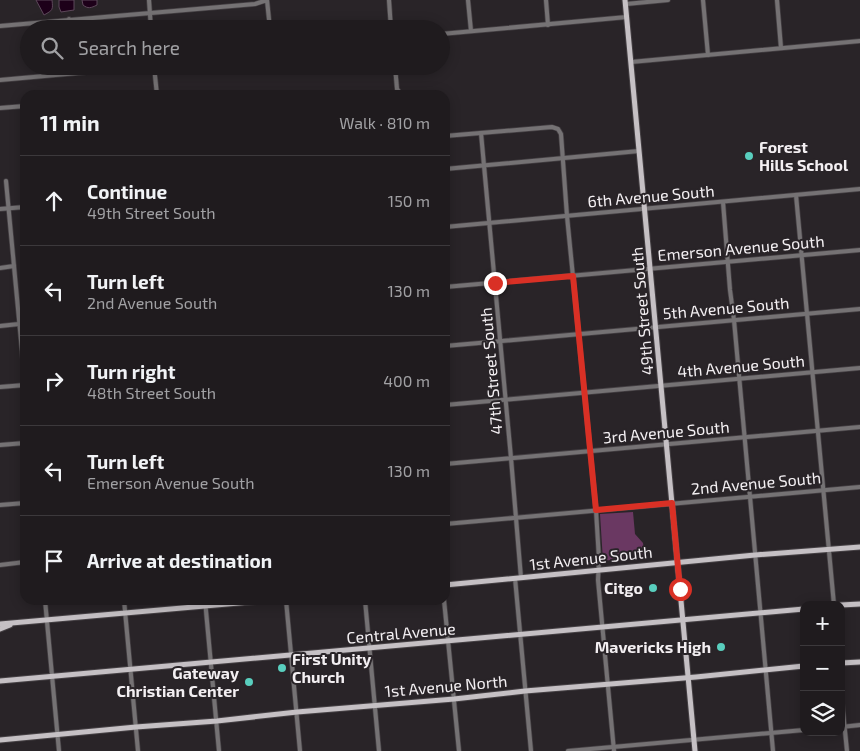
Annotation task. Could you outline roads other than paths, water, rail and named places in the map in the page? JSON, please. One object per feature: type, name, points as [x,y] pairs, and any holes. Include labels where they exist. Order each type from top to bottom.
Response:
[{"type":"main road","name":"49th Street South","points":[[625,2],[695,751]]},
{"type":"main road","name":"1st Avenue South","points":[[450,584],[860,547]]},
{"type":"main road","points":[[845,605],[860,604]]},
{"type":"main road","points":[[0,624],[125,614],[190,605]]},
{"type":"main road","name":"Central Avenue","points":[[0,681],[800,609]]},
{"type":"main road","points":[[0,628],[15,622]]},
{"type":"main road","points":[[845,663],[860,662]]},
{"type":"main road","name":"1st Avenue North","points":[[0,740],[800,666]]},
{"type":"street","points":[[149,0],[150,20]]},
{"type":"street","points":[[59,20],[255,4],[267,0],[269,20]]},
{"type":"street","points":[[388,0],[390,20]]},
{"type":"street","points":[[468,0],[471,31]]},
{"type":"street","points":[[546,0],[548,25]]},
{"type":"street","points":[[625,2],[668,0]]},
{"type":"street","points":[[703,0],[708,55]]},
{"type":"street","points":[[776,0],[781,48]]},
{"type":"street","points":[[450,33],[627,17]]},
{"type":"street","points":[[0,26],[20,24]]},
{"type":"street","points":[[631,62],[860,41]]},
{"type":"street","points":[[0,80],[53,75]]},
{"type":"street","points":[[156,75],[157,90]]},
{"type":"street","points":[[396,75],[398,90]]},
{"type":"street","points":[[0,108],[20,106]]},
{"type":"street","points":[[450,136],[552,127],[558,129],[561,134],[567,216],[596,510],[598,580],[614,749]]},
{"type":"street","name":"47th Street South","points":[[481,133],[522,578]]},
{"type":"street","points":[[450,168],[639,151]]},
{"type":"street","points":[[6,181],[20,334]]},
{"type":"street","name":"6th Avenue South","points":[[450,227],[860,189]]},
{"type":"street","points":[[796,195],[834,601]]},
{"type":"street","points":[[723,202],[773,751]]},
{"type":"street","points":[[0,209],[20,207]]},
{"type":"street","name":"Emerson Avenue South","points":[[450,287],[860,250]]},
{"type":"street","points":[[0,268],[14,266]]},
{"type":"street","name":"5th Avenue South","points":[[450,346],[860,309]]},
{"type":"street","points":[[0,326],[19,324]]},
{"type":"street","name":"4th Avenue South","points":[[450,406],[860,368]]},
{"type":"street","points":[[0,387],[20,385]]},
{"type":"street","name":"3rd Avenue South","points":[[450,464],[860,428]]},
{"type":"street","points":[[0,445],[20,443]]},
{"type":"street","name":"2nd Avenue South","points":[[450,524],[860,487]]},
{"type":"street","points":[[0,505],[20,503]]},
{"type":"street","points":[[0,565],[20,563]]},
{"type":"street","points":[[515,578],[531,751]]},
{"type":"street","points":[[46,605],[59,751]]},
{"type":"street","points":[[124,605],[138,751]]},
{"type":"street","points":[[205,605],[219,751]]},
{"type":"street","points":[[286,605],[300,751]]},
{"type":"street","points":[[366,605],[380,751]]},
{"type":"street","points":[[444,605],[459,751]]},
{"type":"street","points":[[845,727],[860,726]]},
{"type":"street","points":[[568,751],[614,749],[800,730]]},
{"type":"street","points":[[844,736],[847,751]]},
{"type":"place","name":"Forest Hills School","points":[[749,156]]},
{"type":"place","name":"Citgo","points":[[653,588]]},
{"type":"place","name":"Mavericks High","points":[[721,647]]},
{"type":"place","name":"First Unity Church","points":[[282,668]]},
{"type":"place","name":"Gateway Christian Center","points":[[249,682]]}]
